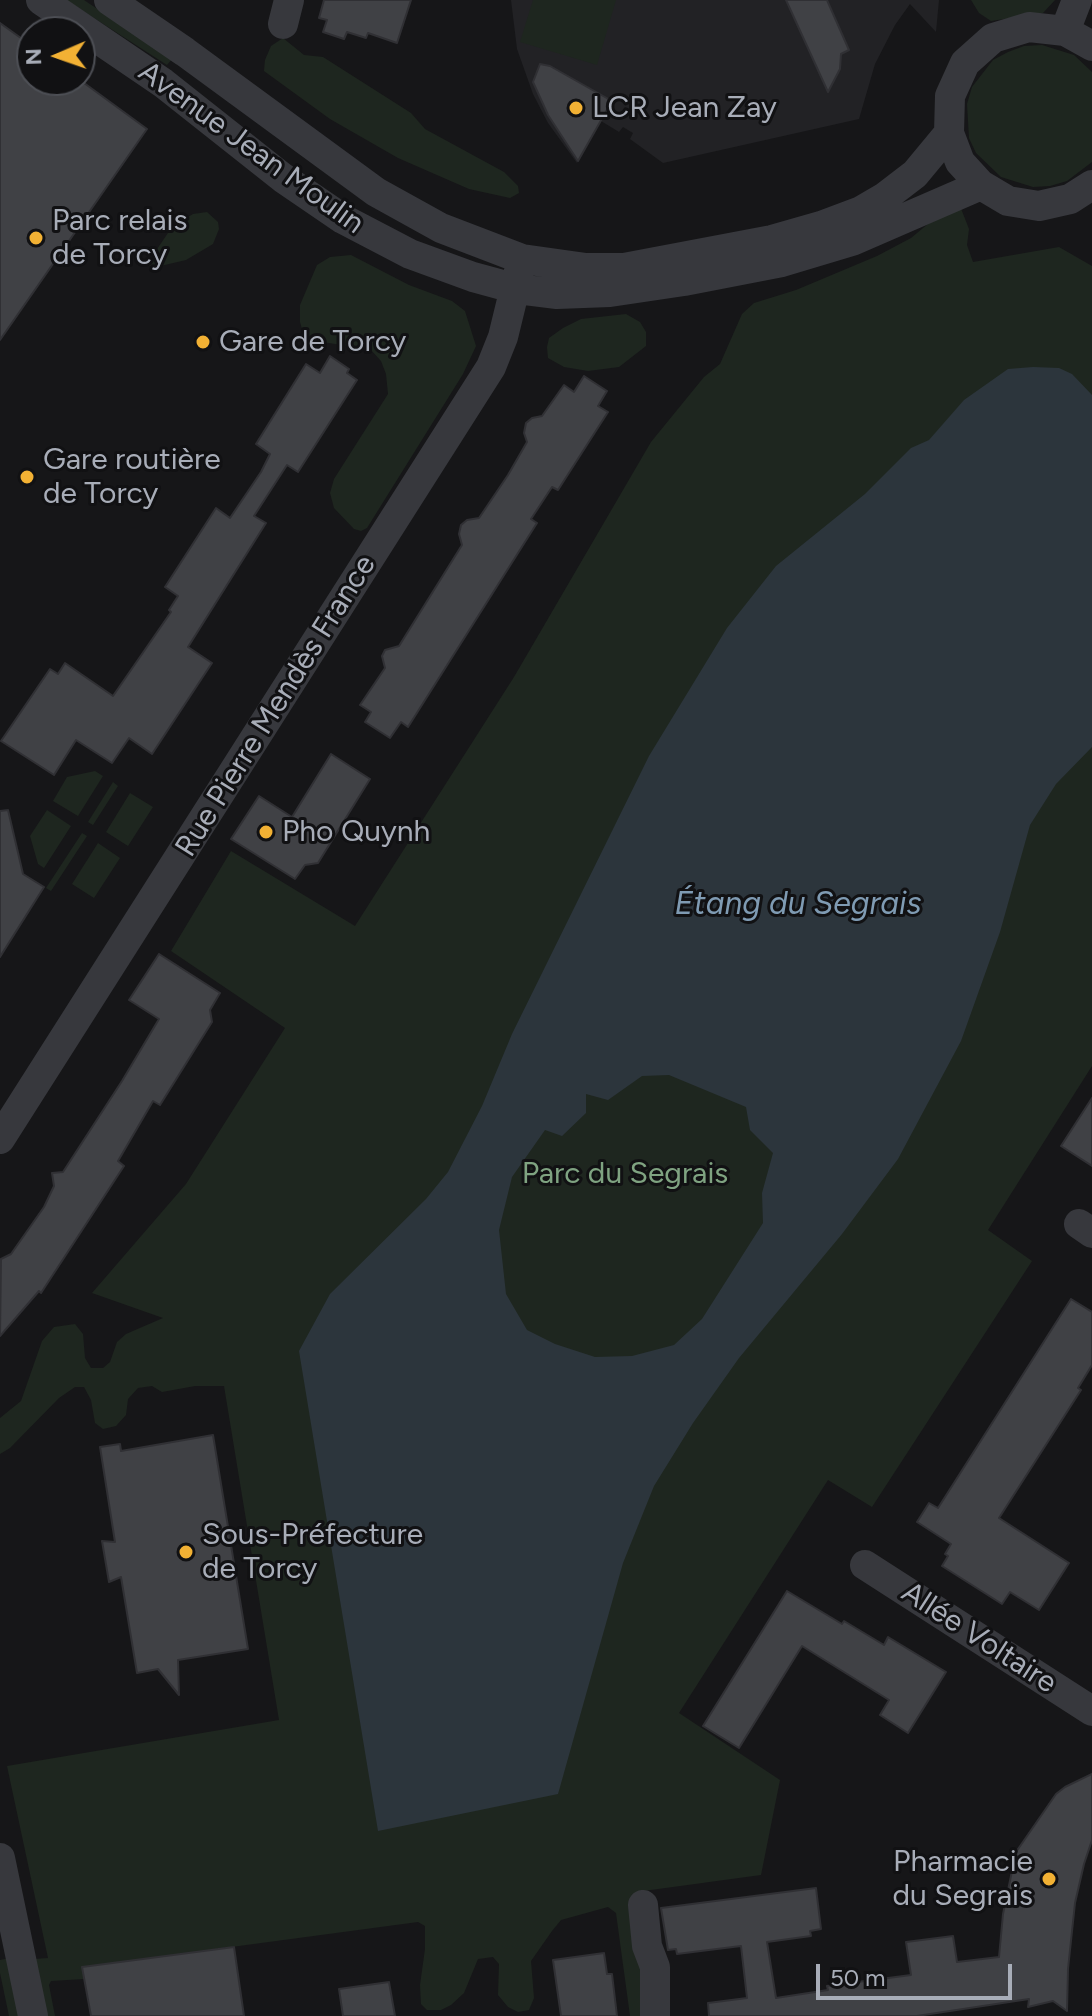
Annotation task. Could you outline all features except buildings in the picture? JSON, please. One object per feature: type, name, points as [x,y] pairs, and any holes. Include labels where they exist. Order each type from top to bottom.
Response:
[{"type":"street","name":"Avenue Jean Moulin","points":[[41,0],[163,83],[283,178],[343,219],[410,254],[517,289],[557,294],[610,292],[782,262],[852,241],[981,185]]},
{"type":"street","name":"Avenue Jean Moulin","points":[[109,0],[376,192],[441,228],[522,259],[586,268],[624,268],[757,243],[821,226],[861,211],[885,197],[915,174],[949,133]]},
{"type":"street","points":[[1065,31],[1077,0]]},
{"type":"street","points":[[1092,46],[1065,31],[1029,27],[993,38],[965,63],[950,96],[949,133],[960,162],[981,185],[1008,201],[1039,206],[1070,199],[1092,185]]},
{"type":"street","name":"Rue Pierre Mendès France","points":[[0,1139],[491,367],[517,289],[522,259]]},
{"type":"street","name":"Allée Voltaire","points":[[865,1565],[1092,1711]]},
{"type":"street","points":[[0,1858],[33,2016]]},
{"type":"street","points":[[643,1905],[644,1931],[655,1967],[655,2016]]},
{"type":"shaded area","points":[[511,0],[939,0],[936,32],[910,4],[895,25],[875,64],[859,119],[663,163],[630,139],[633,133],[623,127],[619,132],[601,121],[577,163],[548,123],[533,94],[517,49]]},
{"type":"green space","points":[[66,0],[84,0],[172,59],[167,65],[96,19],[96,16],[91,16]]},
{"type":"green space","points":[[533,0],[616,0],[597,65],[520,42]]},
{"type":"green space","points":[[971,0],[1055,0],[1043,13],[991,21],[979,13]]},
{"type":"green space","points":[[283,38],[304,55],[323,57],[411,113],[425,129],[504,172],[518,186],[519,193],[510,198],[469,189],[398,158],[330,119],[264,71],[271,46]]},
{"type":"green space","points":[[1042,45],[1074,55],[1092,72],[1092,162],[1067,181],[1033,187],[1001,177],[976,153],[969,138],[967,104],[972,87],[993,60],[1024,46]]},
{"type":"green space","name":"Parc du Segrais","points":[[960,206],[969,229],[967,245],[973,262],[1059,247],[1092,266],[1092,1066],[988,1230],[1032,1261],[872,1507],[828,1480],[679,1713],[780,1780],[761,1875],[636,1892],[647,2016],[630,2016],[616,1913],[608,1907],[561,1920],[552,1931],[531,1961],[534,1998],[529,2010],[518,2012],[508,2007],[498,1995],[499,1964],[493,1957],[478,1959],[464,1993],[451,2005],[441,2010],[427,2010],[421,2004],[420,1985],[425,1926],[418,1922],[82,1967],[84,1979],[51,1981],[49,1985],[55,2016],[46,2016],[34,1959],[48,1958],[7,1766],[279,1720],[224,1386],[195,1386],[162,1392],[152,1386],[138,1388],[128,1399],[126,1415],[116,1426],[103,1429],[95,1423],[91,1400],[84,1387],[75,1387],[59,1398],[10,1448],[0,1454],[0,1418],[21,1401],[42,1341],[54,1327],[75,1324],[83,1334],[85,1358],[91,1368],[103,1368],[110,1362],[117,1342],[126,1334],[163,1318],[92,1293],[186,1184],[285,1028],[171,951],[231,851],[355,926],[514,677],[651,442],[704,377],[720,364],[742,314],[754,303],[796,290],[877,256],[911,238],[946,209]]},
{"type":"green space","points":[[207,212],[218,222],[219,229],[213,244],[186,260],[152,268],[147,264],[172,227],[193,214]]},
{"type":"green space","points":[[351,255],[409,285],[452,301],[465,311],[476,346],[463,374],[367,528],[361,531],[354,529],[334,508],[330,493],[334,479],[388,394],[386,374],[381,361],[371,350],[304,336],[300,322],[300,305],[317,265],[330,257]]},
{"type":"green space","points":[[626,314],[640,322],[646,332],[646,346],[619,367],[588,371],[564,367],[548,358],[549,338],[563,328],[581,319]]},
{"type":"green space","points":[[95,771],[103,776],[78,816],[53,801],[67,777]]},
{"type":"green space","points":[[113,782],[118,786],[93,825],[88,822]]},
{"type":"green space","points":[[130,793],[153,807],[128,846],[106,832]]},
{"type":"green space","points":[[47,810],[71,826],[44,868],[38,864],[30,836]]},
{"type":"green space","points":[[82,833],[87,836],[51,891],[46,888]]},
{"type":"green space","points":[[98,843],[120,858],[94,898],[72,884]]},
{"type":"green space","points":[[10,1958],[22,2016],[9,2016],[0,1973],[0,1960]]},
{"type":"water","name":"Étang du Segrais","points":[[1059,368],[1072,374],[1092,395],[1092,747],[1056,784],[1030,825],[1000,932],[961,1041],[898,1159],[842,1234],[739,1358],[654,1486],[623,1563],[558,1794],[378,1831],[299,1351],[330,1294],[426,1199],[448,1172],[482,1106],[512,1034],[649,756],[727,628],[776,566],[865,494],[911,448],[929,440],[964,400],[1008,369]],"holes":[[[669,1075],[746,1107],[750,1130],[773,1153],[762,1193],[763,1223],[702,1319],[674,1345],[632,1356],[595,1357],[555,1344],[527,1330],[506,1294],[499,1230],[512,1177],[545,1130],[562,1136],[586,1113],[586,1094],[608,1100],[642,1076]]]},
{"type":"place","name":"LCR Jean Zay","points":[[576,108]]},
{"type":"place","name":"Parc relais de Torcy","points":[[36,238]]},
{"type":"place","name":"Gare de Torcy","points":[[203,342]]},
{"type":"place","name":"Gare routière de Torcy","points":[[27,477]]},
{"type":"place","name":"Pho Quynh","points":[[266,832]]},
{"type":"place","name":"Sous-Préfecture de Torcy","points":[[186,1552]]},
{"type":"place","name":"Pharmacie du Segrais","points":[[1049,1879]]}]
